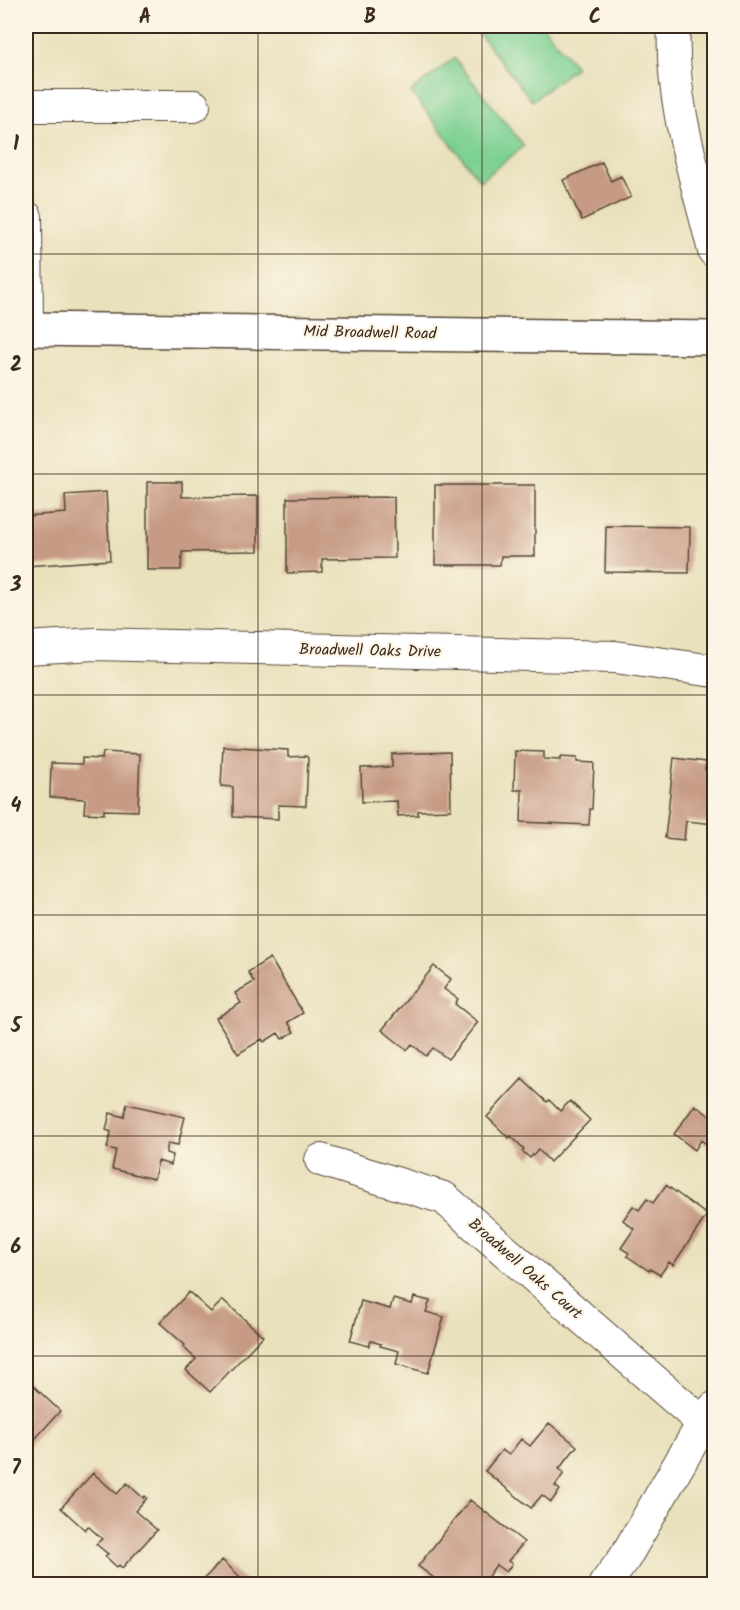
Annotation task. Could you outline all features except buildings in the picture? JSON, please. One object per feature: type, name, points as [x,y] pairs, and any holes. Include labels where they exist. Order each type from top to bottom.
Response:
[{"type":"street","points":[[674,26],[673,47],[678,105],[714,251]]},
{"type":"street","points":[[26,106],[194,106]]},
{"type":"street","points":[[26,217],[26,329]]},
{"type":"street","name":"Mid Broadwell Road","points":[[26,329],[714,338]]},
{"type":"street","name":"Broadwell Oaks Drive","points":[[26,648],[94,644],[615,657],[714,671]]},
{"type":"street","name":"Broadwell Oaks Court","points":[[321,1160],[444,1198],[709,1416]]},
{"type":"street","points":[[605,1584],[624,1559],[709,1416]]},
{"type":"green space","points":[[473,26],[543,26],[576,67],[532,101]]},
{"type":"green space","points":[[454,58],[524,146],[480,181],[411,92]]}]
